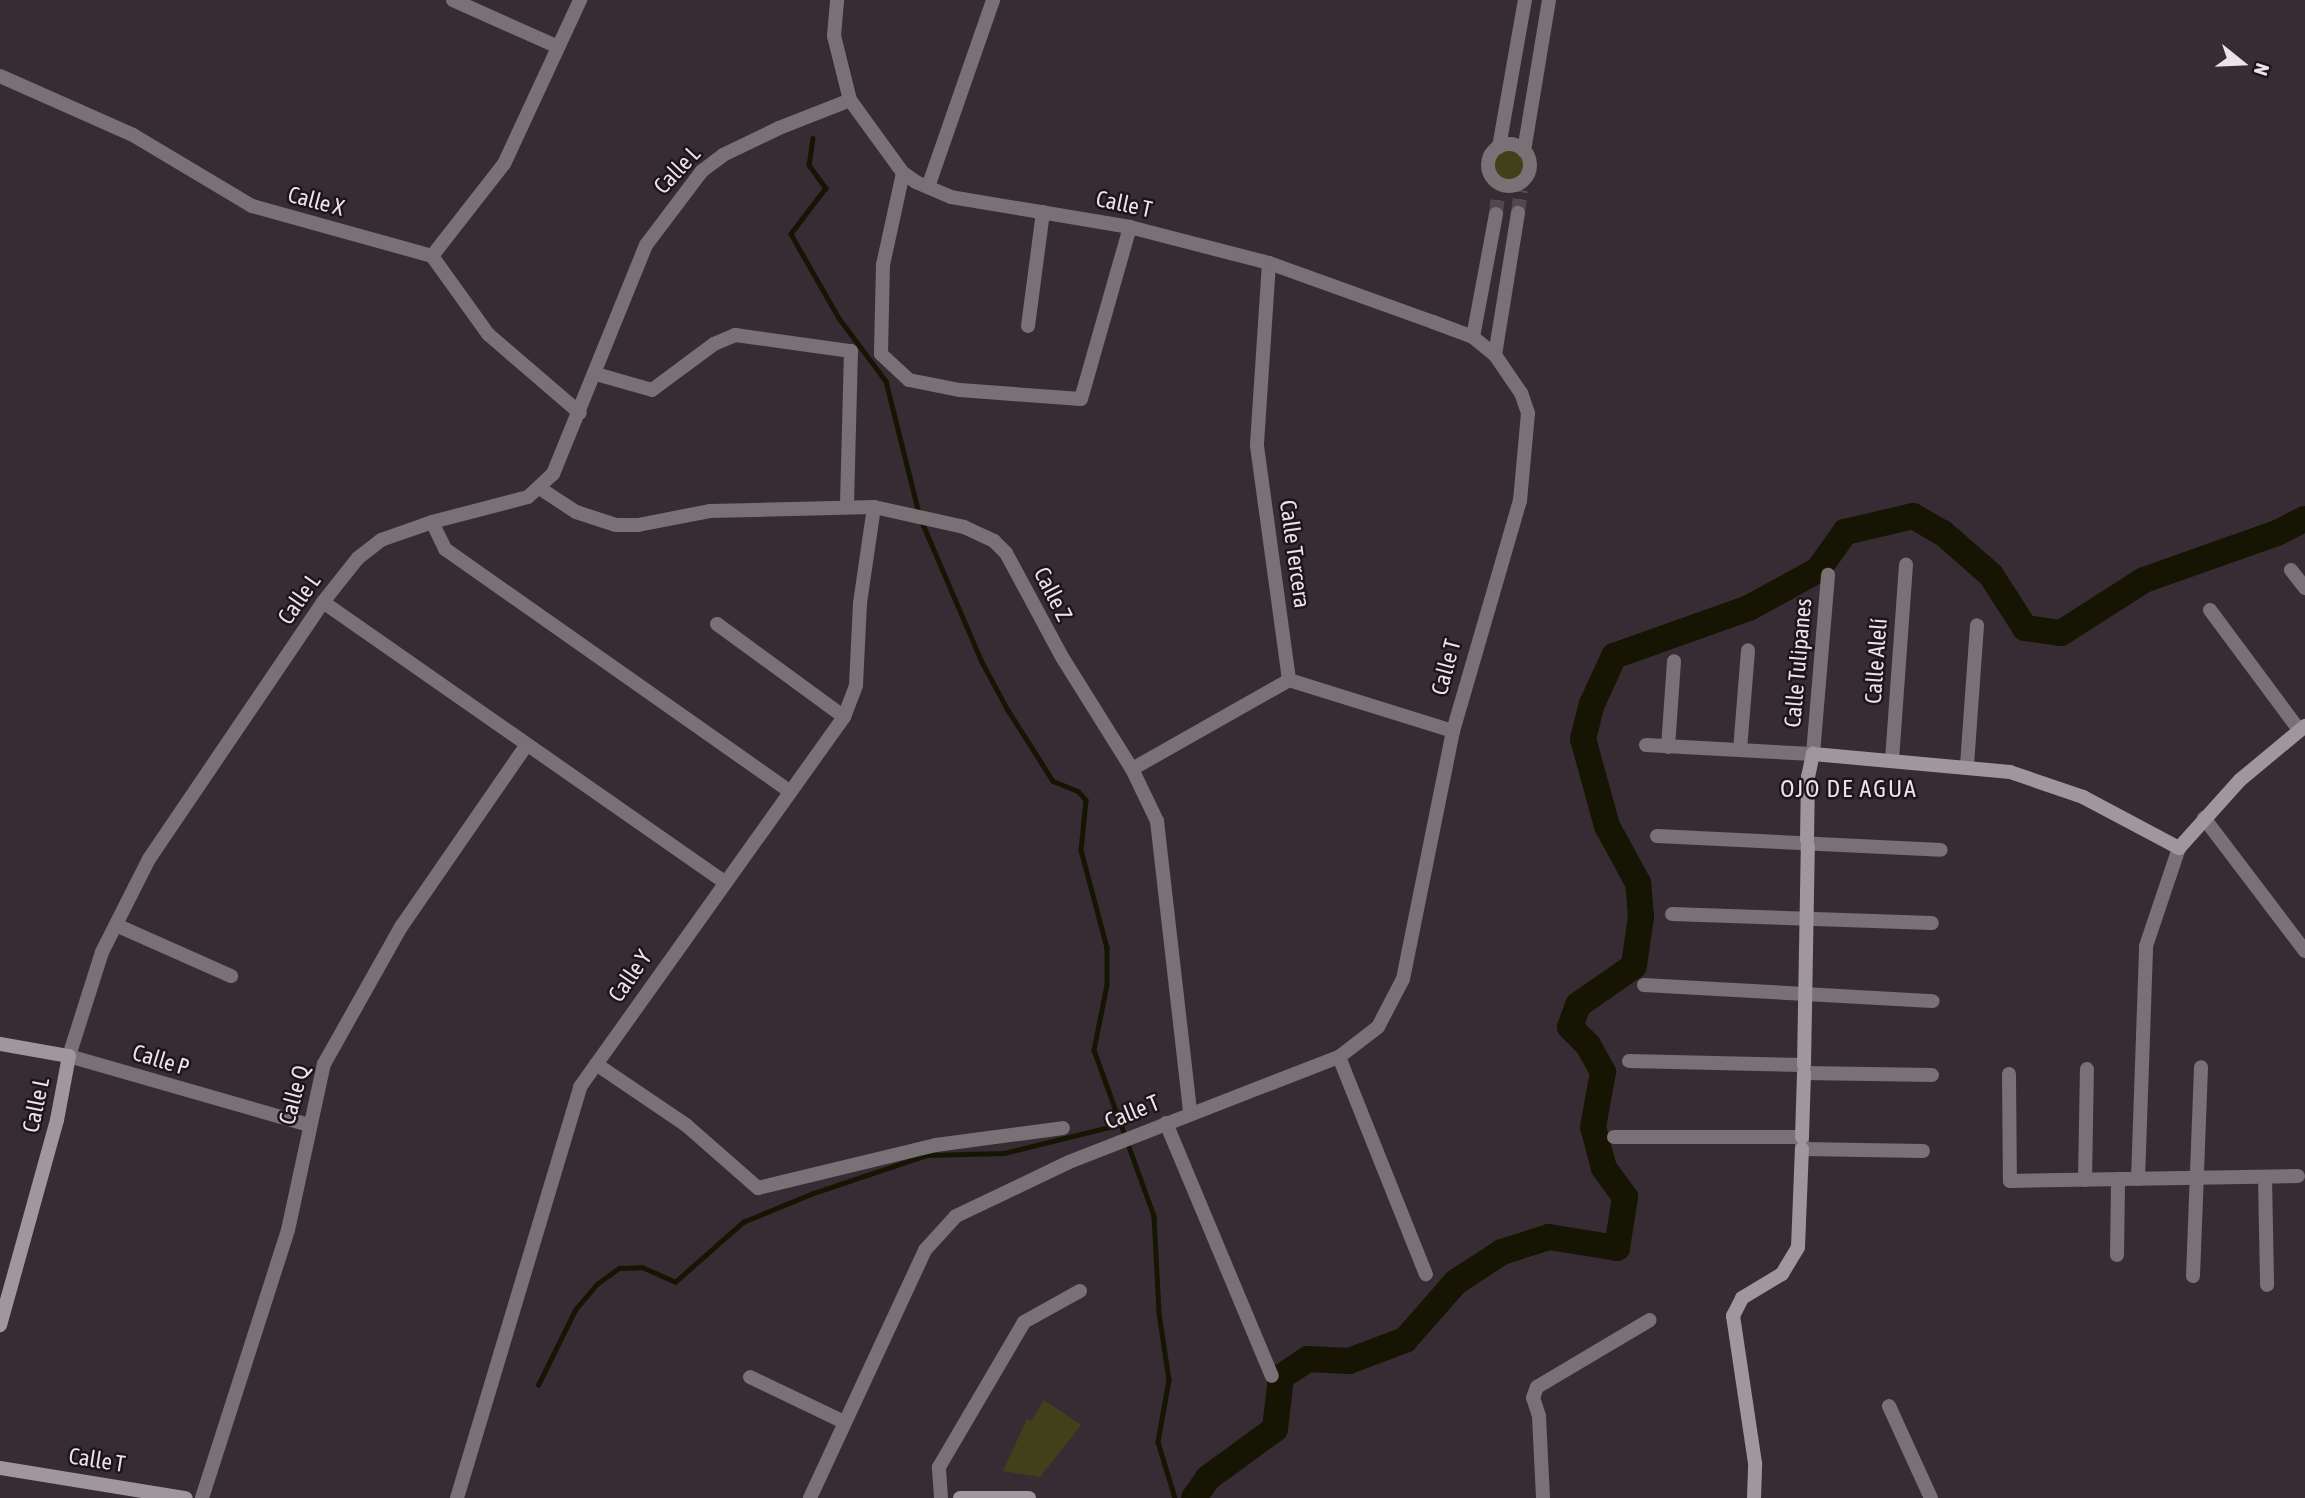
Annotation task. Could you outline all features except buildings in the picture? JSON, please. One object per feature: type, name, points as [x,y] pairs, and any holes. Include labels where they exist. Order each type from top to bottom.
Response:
[{"type":"street","points":[[453,0],[558,47]]},
{"type":"street","points":[[580,0],[504,164],[432,256],[488,334],[580,413]]},
{"type":"street","name":"Calle T","points":[[810,1498],[925,1250],[939,1231],[967,1209],[1116,1143],[1190,1112],[1339,1057],[1378,1027],[1403,979],[1453,731],[1520,501],[1526,460],[1528,413],[1521,393],[1495,355],[1473,337],[1269,263],[1130,228],[951,197],[903,173],[850,100],[834,36],[837,0]]},
{"type":"street","points":[[928,187],[993,0]]},
{"type":"street","points":[[1498,195],[1489,159],[1499,147],[1525,0]]},
{"type":"street","points":[[1492,178],[1510,187],[1522,186],[1530,170],[1524,150],[1549,0]]},
{"type":"street","name":"Calle X","points":[[0,76],[133,135],[252,206],[432,256]]},
{"type":"street","name":"Calle L","points":[[0,1325],[57,1121],[69,1056],[102,952],[149,859],[323,602],[369,548],[432,522],[541,489],[553,474],[580,413],[646,245],[702,171],[723,155],[779,128],[850,100]]},
{"type":"street","points":[[1499,147],[1512,144],[1524,150]]},
{"type":"street","points":[[903,173],[883,265],[881,354],[909,380],[960,390],[1081,399],[1130,228]]},
{"type":"street","points":[[1028,326],[1043,212]]},
{"type":"street","points":[[1495,355],[1508,288],[1518,213]]},
{"type":"street","points":[[1473,337],[1496,214]]},
{"type":"street","name":"Calle Tercera","points":[[1269,263],[1257,446],[1289,680]]},
{"type":"street","points":[[1484,282],[1508,288]]},
{"type":"street","points":[[596,374],[652,390],[715,344],[735,335],[851,351],[847,507]]},
{"type":"street","name":"Calle Z","points":[[541,489],[576,512],[616,525],[638,525],[710,511],[874,507],[964,527],[1006,553],[1056,648],[1132,769],[1157,821],[1190,1112]]},
{"type":"street","name":"Calle Y","points":[[457,1498],[580,1087],[788,790],[844,716],[856,685],[860,603],[874,507]]},
{"type":"street","points":[[432,522],[445,549],[788,790]]},
{"type":"street","name":"Calle Alelí","points":[[1892,760],[1906,565]]},
{"type":"street","points":[[2291,569],[2305,588]]},
{"type":"street","name":"Calle Tulipanes","points":[[1813,754],[1828,575]]},
{"type":"street","points":[[323,602],[724,882]]},
{"type":"street","points":[[2138,1179],[2146,946],[2179,848],[2240,780],[2302,728],[2210,610]]},
{"type":"street","points":[[716,624],[844,716]]},
{"type":"street","points":[[1967,765],[1977,625]]},
{"type":"street","points":[[1740,750],[1748,650]]},
{"type":"street","points":[[1668,747],[1674,661]]},
{"type":"street","points":[[1132,769],[1289,680],[1453,731]]},
{"type":"street","name":"Calle Q","points":[[202,1498],[288,1230],[324,1064],[401,927],[526,746]]},
{"type":"street","points":[[1646,746],[1967,765],[2010,772],[2059,787],[2179,848]]},
{"type":"street","points":[[1754,1498],[1755,1463],[1733,1317],[1742,1298],[1782,1274],[1793,1257],[1800,1238],[1808,916],[1808,777],[1813,754]]},
{"type":"street","points":[[2204,818],[2305,951]]},
{"type":"street","points":[[1657,836],[1941,850]]},
{"type":"street","points":[[1672,914],[1808,916],[1933,923]]},
{"type":"street","points":[[116,925],[231,976]]},
{"type":"street","points":[[1644,985],[1933,1001]]},
{"type":"street","name":"Calle P","points":[[0,1044],[69,1056],[309,1125]]},
{"type":"street","points":[[1339,1057],[1426,1273]]},
{"type":"street","points":[[1629,1061],[1932,1074]]},
{"type":"street","points":[[596,1064],[686,1125],[758,1188],[936,1145],[1063,1128]]},
{"type":"street","points":[[2193,1276],[2201,1067]]},
{"type":"street","points":[[2085,1180],[2087,1069]]},
{"type":"street","points":[[2009,1074],[2010,1181],[2298,1176]]},
{"type":"street","points":[[1166,1123],[1272,1376]]},
{"type":"street","points":[[1614,1137],[1802,1143],[1923,1151]]},
{"type":"street","points":[[2265,1177],[2267,1285]]},
{"type":"street","points":[[2117,1255],[2118,1179]]},
{"type":"street","points":[[941,1498],[939,1467],[1024,1322],[1080,1291]]},
{"type":"street","points":[[1543,1498],[1539,1416],[1533,1398],[1537,1387],[1650,1320]]},
{"type":"street","points":[[750,1377],[844,1422]]},
{"type":"street","points":[[1889,1406],[1931,1498]]},
{"type":"street","name":"Calle T","points":[[0,1468],[186,1498]]},
{"type":"street","points":[[960,1498],[1029,1498]]},
{"type":"shaded area","points":[[1509,149],[1521,153],[1525,165],[1521,177],[1509,181],[1497,177],[1493,165],[1497,153]]},
{"type":"shaded area","points":[[1044,1400],[1081,1425],[1040,1477],[1003,1471],[1027,1419],[1031,1421]]},
{"type":"waterway","points":[[813,138],[809,165],[826,188],[791,234],[839,318],[886,381],[919,513]]},
{"type":"waterway","points":[[1194,1498],[1208,1478],[1275,1429],[1281,1377],[1308,1359],[1349,1361],[1405,1340],[1456,1282],[1502,1252],[1549,1237],[1617,1248],[1625,1197],[1604,1168],[1593,1127],[1603,1072],[1588,1045],[1570,1027],[1578,1005],[1634,966],[1641,916],[1638,883],[1607,826],[1583,739],[1592,704],[1614,656],[1749,608],[1818,570],[1845,532],[1913,516],[1943,533],[1991,575],[2025,628],[2061,633],[2144,580],[2277,533],[2305,519]]},
{"type":"waterway","points":[[922,522],[982,662],[1008,710],[1053,781],[1078,791],[1086,800],[1081,850],[1107,948],[1107,985],[1094,1050],[1154,1216],[1159,1313],[1169,1380],[1158,1442],[1175,1498]]},
{"type":"waterway","points":[[538,1385],[575,1310],[597,1284],[619,1268],[642,1267],[675,1282],[743,1222],[811,1194],[927,1155],[1004,1153],[1121,1124]]},
{"type":"tunnel","points":[[1518,213],[1521,190]]},
{"type":"tunnel","points":[[1496,214],[1498,195]]},
{"type":"district","name":"OJO DE AGUA","points":[[1849,789]]}]
